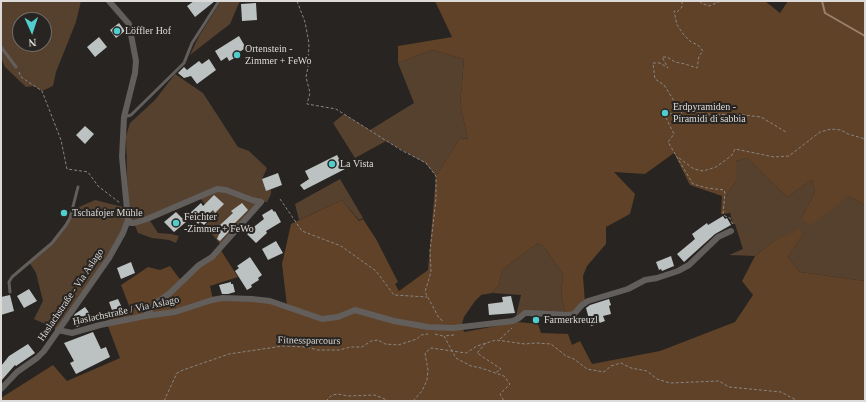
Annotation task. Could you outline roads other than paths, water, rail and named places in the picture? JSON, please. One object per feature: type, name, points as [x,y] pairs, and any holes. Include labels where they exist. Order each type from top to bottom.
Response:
[{"type":"street","name":"Haslachstraße - Via Aslago","points":[[1,389],[17,372],[41,355],[109,258],[123,233],[128,220],[122,157],[124,117],[135,72],[136,61],[129,24],[109,1]]},
{"type":"street","points":[[128,220],[131,223],[134,223],[147,219],[217,188],[261,202],[212,257],[199,264],[170,294],[156,303],[145,316]]},
{"type":"street","name":"Haslachstraße / Via Aslago","points":[[58,330],[72,333],[100,325],[145,316],[176,312],[212,300],[223,298],[270,301],[322,319],[338,317],[355,310],[394,321],[428,327],[453,328],[513,321],[525,314],[536,312],[569,315],[574,314],[588,301],[628,289],[634,284],[645,280],[657,278],[678,271],[689,265],[718,237],[731,231]]},
{"type":"lane","points":[[124,117],[131,115],[184,63],[192,43],[219,1]]},
{"type":"lane","points":[[1,47],[16,67]]},
{"type":"lane","points":[[10,292],[9,282],[12,277],[52,243],[66,225],[70,218],[78,188]]},
{"type":"waterway","points":[[822,1],[825,13],[865,36]]},
{"type":"place","name":"Löffler Hof","points":[[117,31]]},
{"type":"place","name":"Ortenstein - Zimmer + FeWo","points":[[237,55]]},
{"type":"place","name":"Erdpyramiden - Piramidi di sabbia","points":[[665,113]]},
{"type":"place","name":"La Vista","points":[[332,164]]},
{"type":"place","name":"Tschafojer Mühle","points":[[64,213]]},
{"type":"place","name":"Feichter -Zimmer + FeWo","points":[[176,223]]},
{"type":"place","name":"Farmerkreuzl","points":[[536,320]]}]
